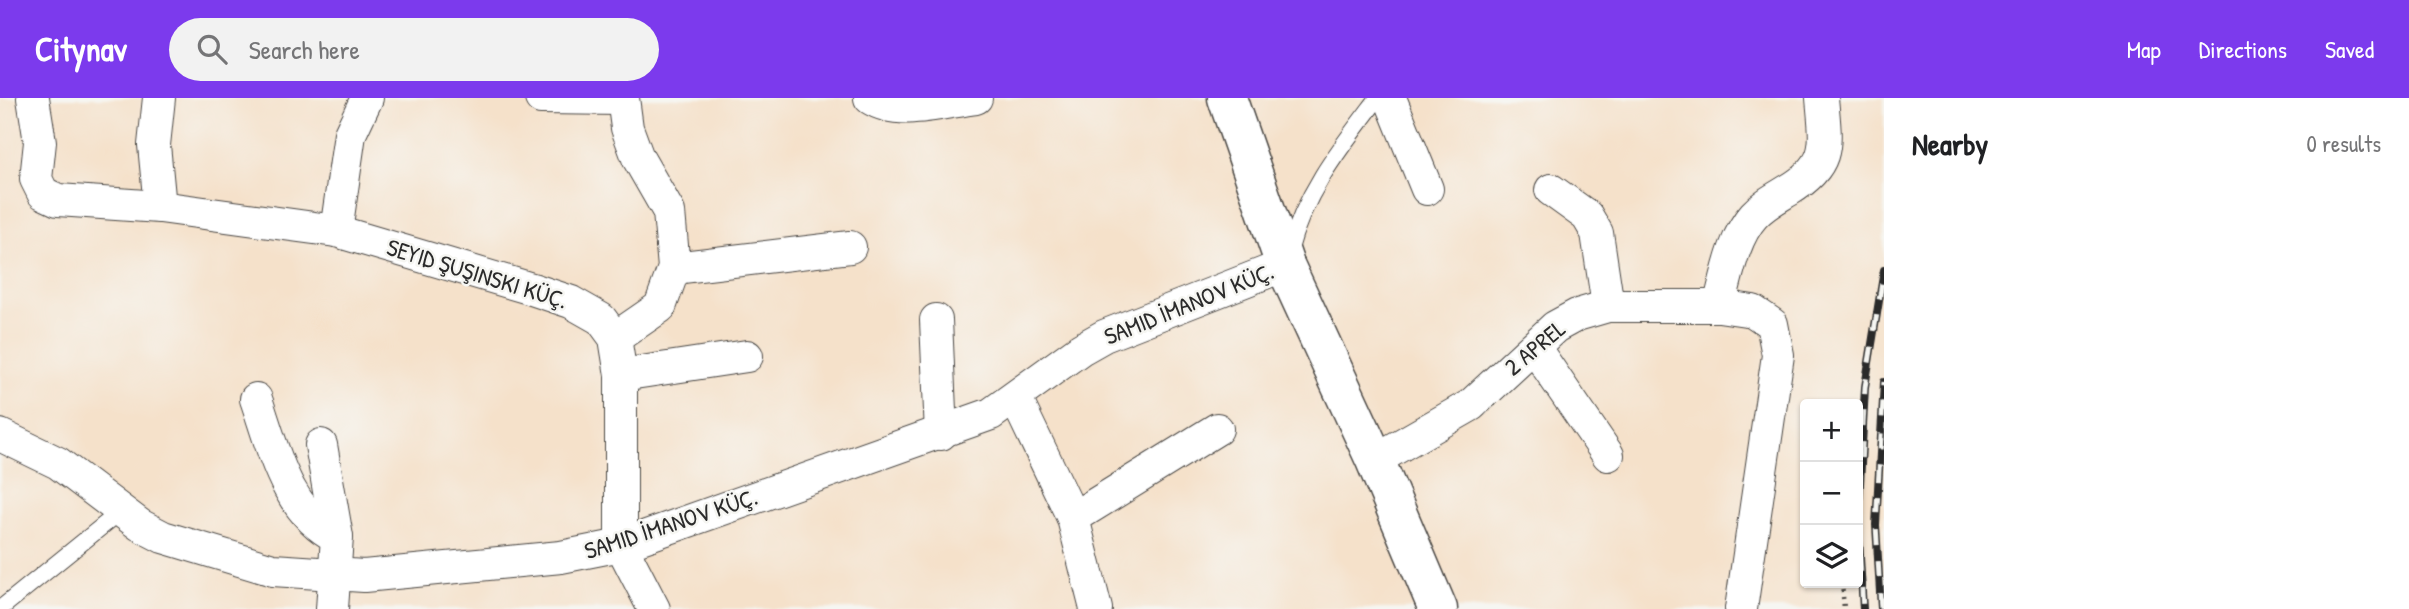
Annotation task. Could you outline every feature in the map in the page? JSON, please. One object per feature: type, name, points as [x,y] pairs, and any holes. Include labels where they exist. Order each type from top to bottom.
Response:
[{"type":"street","name":"SEYID ŞUŞINSKI KÜÇ.","points":[[33,98],[40,142],[36,179],[43,192],[58,200],[160,207],[337,231],[571,302],[601,319],[615,338]]},
{"type":"street","points":[[159,98],[154,145],[160,207]]},
{"type":"street","points":[[337,231],[350,134],[367,98]]},
{"type":"street","points":[[541,98],[623,98],[627,128],[638,159],[669,212],[674,268],[660,307],[615,338],[621,375],[621,545],[653,609]]},
{"type":"street","points":[[870,98],[881,106],[895,108],[976,98]]},
{"type":"street","points":[[1227,98],[1285,265],[1375,460],[1438,609]]},
{"type":"street","points":[[1390,98],[1427,189]]},
{"type":"street","points":[[1718,306],[1739,240],[1752,218],[1767,203],[1815,173],[1823,156],[1825,131],[1822,98]]},
{"type":"street","points":[[1551,190],[1587,216],[1597,233],[1608,306]]},
{"type":"street","points":[[674,268],[850,247]]},
{"type":"street","name":"SAMID İMANOV KÜÇ.","points":[[0,435],[58,463],[121,511],[163,537],[230,559],[295,574],[364,576],[561,557],[621,545],[991,414],[1016,399],[1048,372],[1104,336],[1285,265]]},
{"type":"street","name":"2 APREL","points":[[1375,460],[1471,405],[1555,327],[1577,315],[1608,306],[1718,306],[1753,311],[1772,324],[1778,355],[1741,609]]},
{"type":"street","points":[[936,320],[941,433]]},
{"type":"street","points":[[1534,347],[1608,455]]},
{"type":"street","points":[[621,375],[747,356]]},
{"type":"street","points":[[256,399],[289,485],[306,514],[324,530],[337,537]]},
{"type":"street","points":[[1016,399],[1073,518],[1096,609]]},
{"type":"street","points":[[1073,518],[1217,429]]},
{"type":"street","points":[[321,445],[337,537],[332,609]]},
{"type":"lane","points":[[1285,265],[1298,219],[1320,175],[1378,98]]},
{"type":"lane","points":[[0,609],[121,511]]},
{"type":"path","points":[[1842,588],[1844,609]]},
{"type":"railway","points":[[1861,462],[1865,387],[1884,270]]},
{"type":"railway","points":[[1881,609],[1876,525],[1884,382]]},
{"type":"railway","points":[[1858,525],[1863,609]]}]
